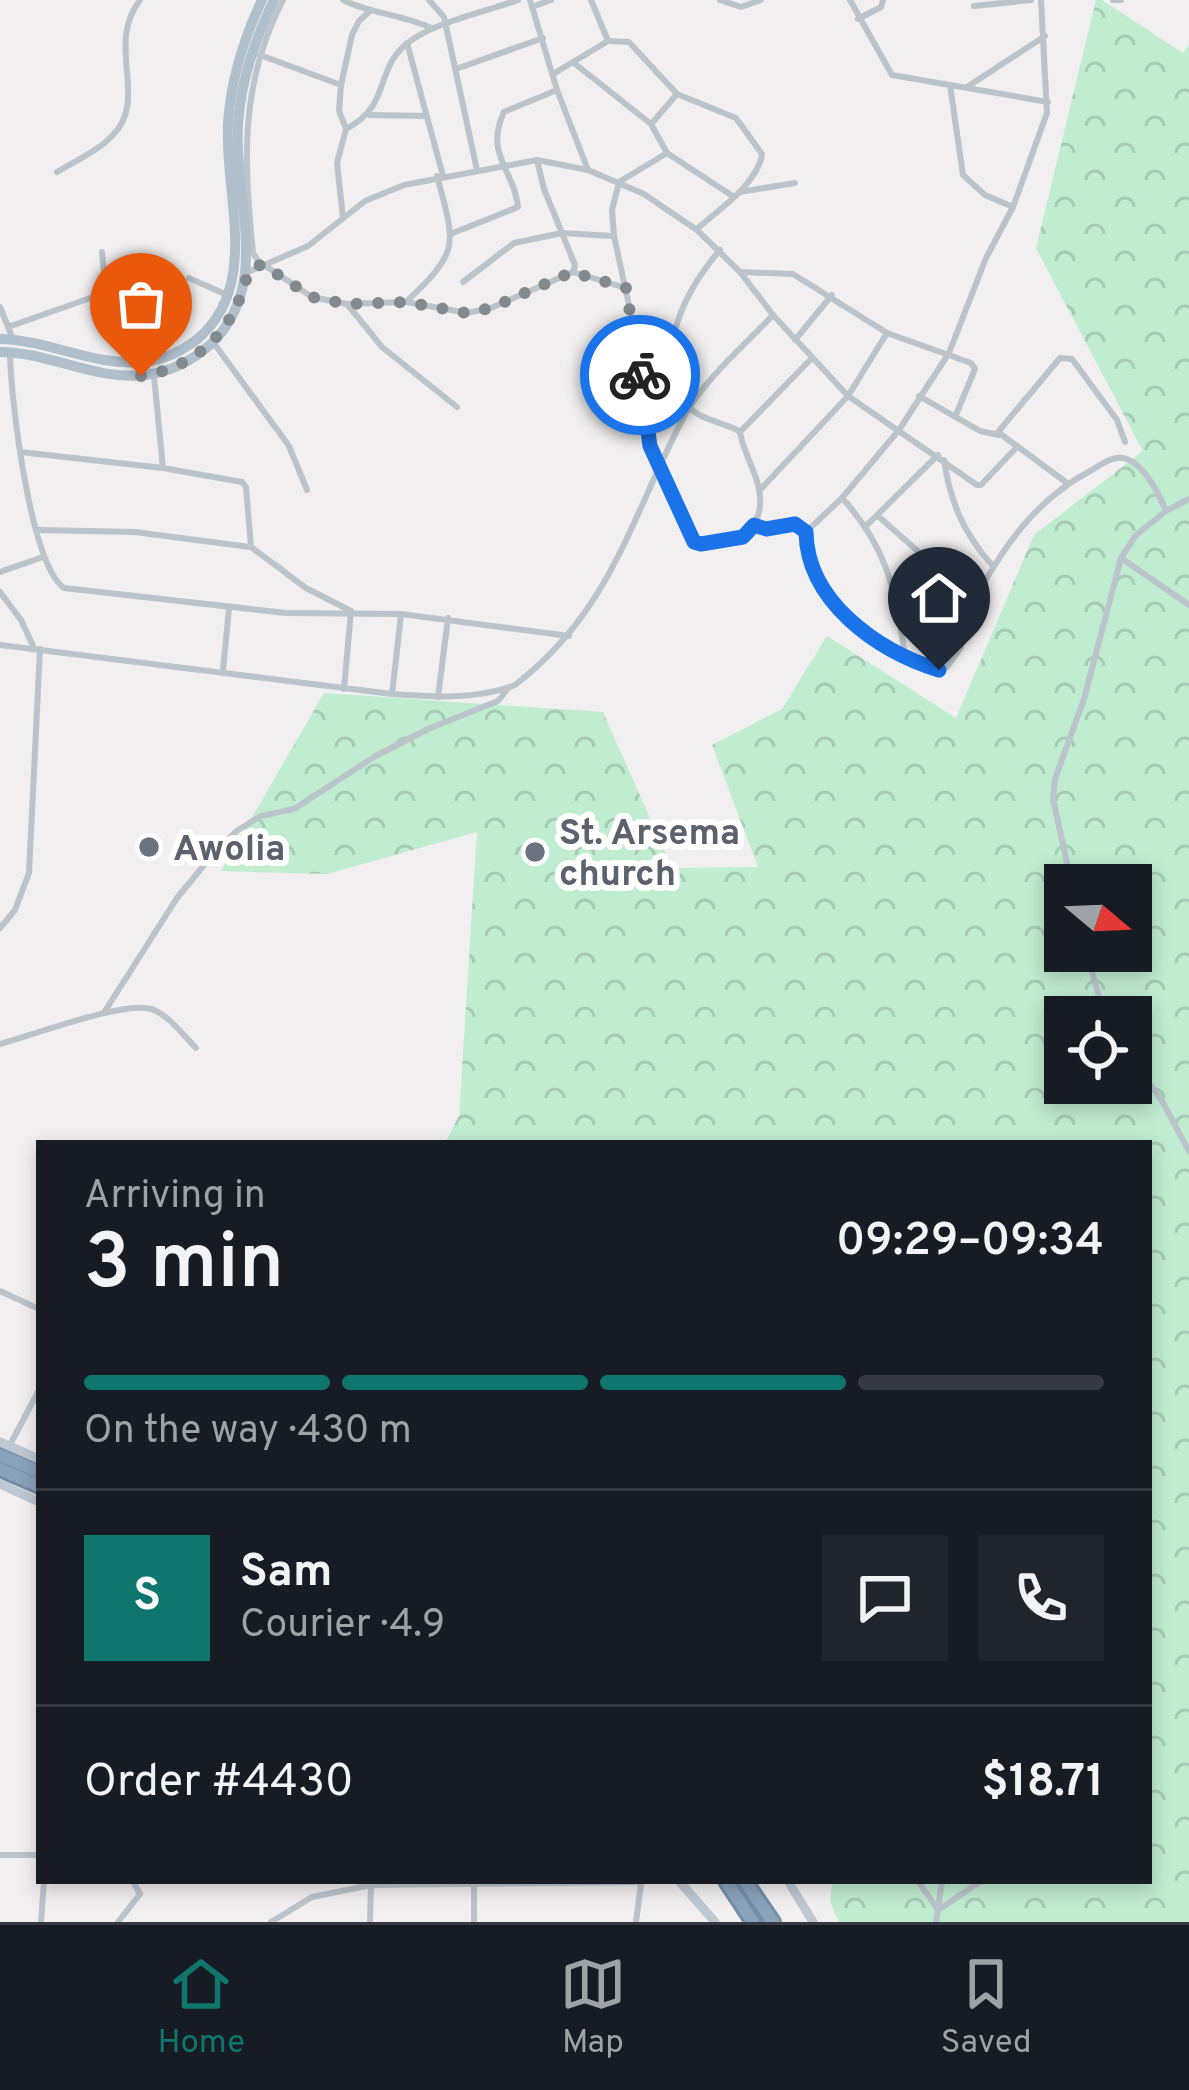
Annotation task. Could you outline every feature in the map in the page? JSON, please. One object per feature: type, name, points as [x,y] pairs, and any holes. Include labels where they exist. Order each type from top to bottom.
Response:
[{"type":"highway","points":[[3,1448],[36,1470]]},
{"type":"highway","points":[[0,1468],[36,1485]]},
{"type":"highway","points":[[728,1884],[753,1922]]},
{"type":"highway","points":[[747,1884],[773,1922]]},
{"type":"main road","points":[[6,342],[119,376],[154,374],[186,362],[213,342],[248,270],[237,161],[238,119],[248,64],[272,0]]},
{"type":"main road","points":[[6,342],[111,361],[149,361],[190,345],[231,301],[235,265],[228,159],[231,91],[242,47],[272,0]]},
{"type":"main road","points":[[3,1448],[36,1459]]},
{"type":"main road","points":[[0,1484],[36,1501]]},
{"type":"main road","points":[[682,1884],[715,1922]]},
{"type":"main road","points":[[790,1884],[813,1922]]},
{"type":"street","points":[[57,172],[103,144],[126,116],[130,98],[124,34],[140,0]]},
{"type":"street","points":[[248,270],[253,254],[245,130],[272,0]]},
{"type":"street","points":[[343,0],[430,28]]},
{"type":"street","points":[[429,0],[442,12],[446,25],[477,170]]},
{"type":"street","points":[[369,115],[392,62],[406,43],[430,28],[518,0]]},
{"type":"street","points":[[551,0],[531,4],[588,170]]},
{"type":"street","points":[[592,0],[608,41]]},
{"type":"street","points":[[720,0],[742,7],[761,0]]},
{"type":"street","points":[[850,0],[889,73],[1048,102]]},
{"type":"street","points":[[858,19],[881,7],[883,0]]},
{"type":"street","points":[[974,6],[1031,0]]},
{"type":"street","points":[[806,532],[842,498],[899,430],[949,353],[1040,137],[1048,102],[1041,0]]},
{"type":"street","points":[[343,220],[338,163],[346,129],[339,111],[340,85],[352,35],[370,11]]},
{"type":"street","points":[[967,87],[1045,36]]},
{"type":"street","points":[[454,69],[543,38]]},
{"type":"street","points":[[554,74],[608,41],[632,44],[677,94],[736,118],[762,154],[760,165],[697,230]]},
{"type":"street","points":[[406,43],[452,233],[443,266],[406,302]]},
{"type":"street","points":[[259,55],[340,85]]},
{"type":"street","points":[[574,64],[651,124],[667,152],[735,194],[795,183]]},
{"type":"street","points":[[950,85],[962,175],[985,195],[1013,206]]},
{"type":"street","points":[[452,233],[518,207],[496,145],[504,112],[557,90]]},
{"type":"street","points":[[651,124],[677,94]]},
{"type":"street","points":[[346,129],[369,115],[426,116]]},
{"type":"street","points":[[667,152],[619,182],[612,210],[648,438],[697,544],[743,537],[754,525],[760,491],[740,432],[698,415],[674,379],[674,342],[692,285],[720,250]]},
{"type":"street","points":[[248,270],[308,246],[374,196],[440,176],[538,160],[588,170],[619,182],[697,230],[848,396],[981,485],[1017,447]]},
{"type":"street","points":[[538,160],[544,189],[575,265],[572,272]]},
{"type":"street","points":[[463,282],[514,243],[562,233],[614,236]]},
{"type":"street","points":[[6,342],[100,293],[106,269],[102,252]]},
{"type":"street","points":[[253,254],[305,294],[347,304],[406,302],[467,313],[491,308],[572,272],[626,288]]},
{"type":"street","points":[[740,272],[793,274],[887,333],[971,363],[975,369],[955,417]]},
{"type":"street","points":[[189,278],[231,301]]},
{"type":"street","points":[[795,340],[832,296]]},
{"type":"street","points":[[347,304],[382,347],[457,407]]},
{"type":"street","points":[[0,307],[19,452],[43,557],[53,579],[64,587],[286,614],[351,611],[448,618],[569,636]]},
{"type":"street","points":[[105,1011],[177,898],[238,830],[261,816],[294,809],[374,757],[498,701],[569,636],[601,591],[689,407],[773,315]]},
{"type":"street","points":[[760,491],[848,396],[887,333]]},
{"type":"street","points":[[213,342],[289,446],[307,490]]},
{"type":"street","points":[[999,435],[1001,427],[1065,357],[1072,359],[1110,409],[1125,442]]},
{"type":"street","points":[[740,432],[812,358]]},
{"type":"street","points":[[154,374],[163,468]]},
{"type":"street","points":[[919,396],[987,434],[999,435],[1067,483]]},
{"type":"street","points":[[19,452],[163,468],[244,483],[251,547]]},
{"type":"street","points":[[867,526],[941,457]]},
{"type":"street","points":[[941,457],[950,496],[974,545],[993,566]]},
{"type":"street","points":[[754,525],[770,529],[791,522],[806,532],[809,556],[828,596],[860,630],[939,670],[947,667],[961,646],[969,609],[1022,522],[1067,483],[1122,457],[1140,468],[1166,511]]},
{"type":"street","points":[[842,498],[867,526],[891,576],[905,656]]},
{"type":"street","points":[[1067,864],[1053,799],[1055,779],[1084,700],[1121,558],[1136,535],[1189,499]]},
{"type":"street","points":[[878,516],[928,561],[969,609]]},
{"type":"street","points":[[38,530],[135,532],[251,547],[306,588],[351,611]]},
{"type":"street","points":[[0,572],[43,557]]},
{"type":"street","points":[[1121,558],[1189,605]]},
{"type":"street","points":[[0,592],[37,648],[29,873],[15,910],[0,928]]},
{"type":"street","points":[[223,670],[229,608]]},
{"type":"street","points":[[344,689],[351,611]]},
{"type":"street","points":[[392,694],[401,614]]},
{"type":"street","points":[[438,697],[448,618]]},
{"type":"street","points":[[0,645],[392,694],[438,697],[508,688]]},
{"type":"street","points":[[0,1044],[105,1011],[154,1010],[196,1048]]},
{"type":"street","points":[[1152,1087],[1189,1151]]},
{"type":"street","points":[[0,1291],[36,1308]]},
{"type":"street","points":[[3,1448],[36,1395]]},
{"type":"street","points":[[0,1856],[36,1856]]},
{"type":"street","points":[[41,1922],[44,1884]]},
{"type":"street","points":[[118,1922],[137,1902],[140,1894],[135,1884]]},
{"type":"street","points":[[271,1922],[312,1897],[370,1885],[422,1884]]},
{"type":"street","points":[[474,1884],[474,1922]]},
{"type":"street","points":[[636,1922],[638,1884]]},
{"type":"street","points":[[920,1884],[938,1910]]},
{"type":"street","points":[[936,1922],[942,1884]]},
{"type":"street","points":[[938,1910],[977,1884]]},
{"type":"street","points":[[370,1885],[370,1922]]},
{"type":"green space","points":[[1096,0],[1102,0],[1183,53],[1189,44],[1189,1922],[839,1922],[830,1902],[832,1884],[1152,1884],[1152,1140],[447,1140],[459,1116],[477,832],[327,874],[221,871],[324,693],[603,712],[672,868],[758,867],[712,745],[782,709],[827,636],[956,718],[1034,535],[1143,451],[1036,248]]},
{"type":"way so far","points":[[141,376],[177,367],[213,342],[238,306],[248,272],[262,264],[312,297],[347,304],[406,302],[467,313],[491,308],[572,272],[626,288],[640,375]]},
{"type":"place","name":"Awolia","points":[[149,847]]},
{"type":"place","name":"St. Arsema church","points":[[535,852]]},
{"type":"route","points":[[640,375],[650,446],[694,542],[743,537],[754,525],[766,529],[795,524],[806,532],[806,548],[823,589],[860,630],[939,670]]}]
